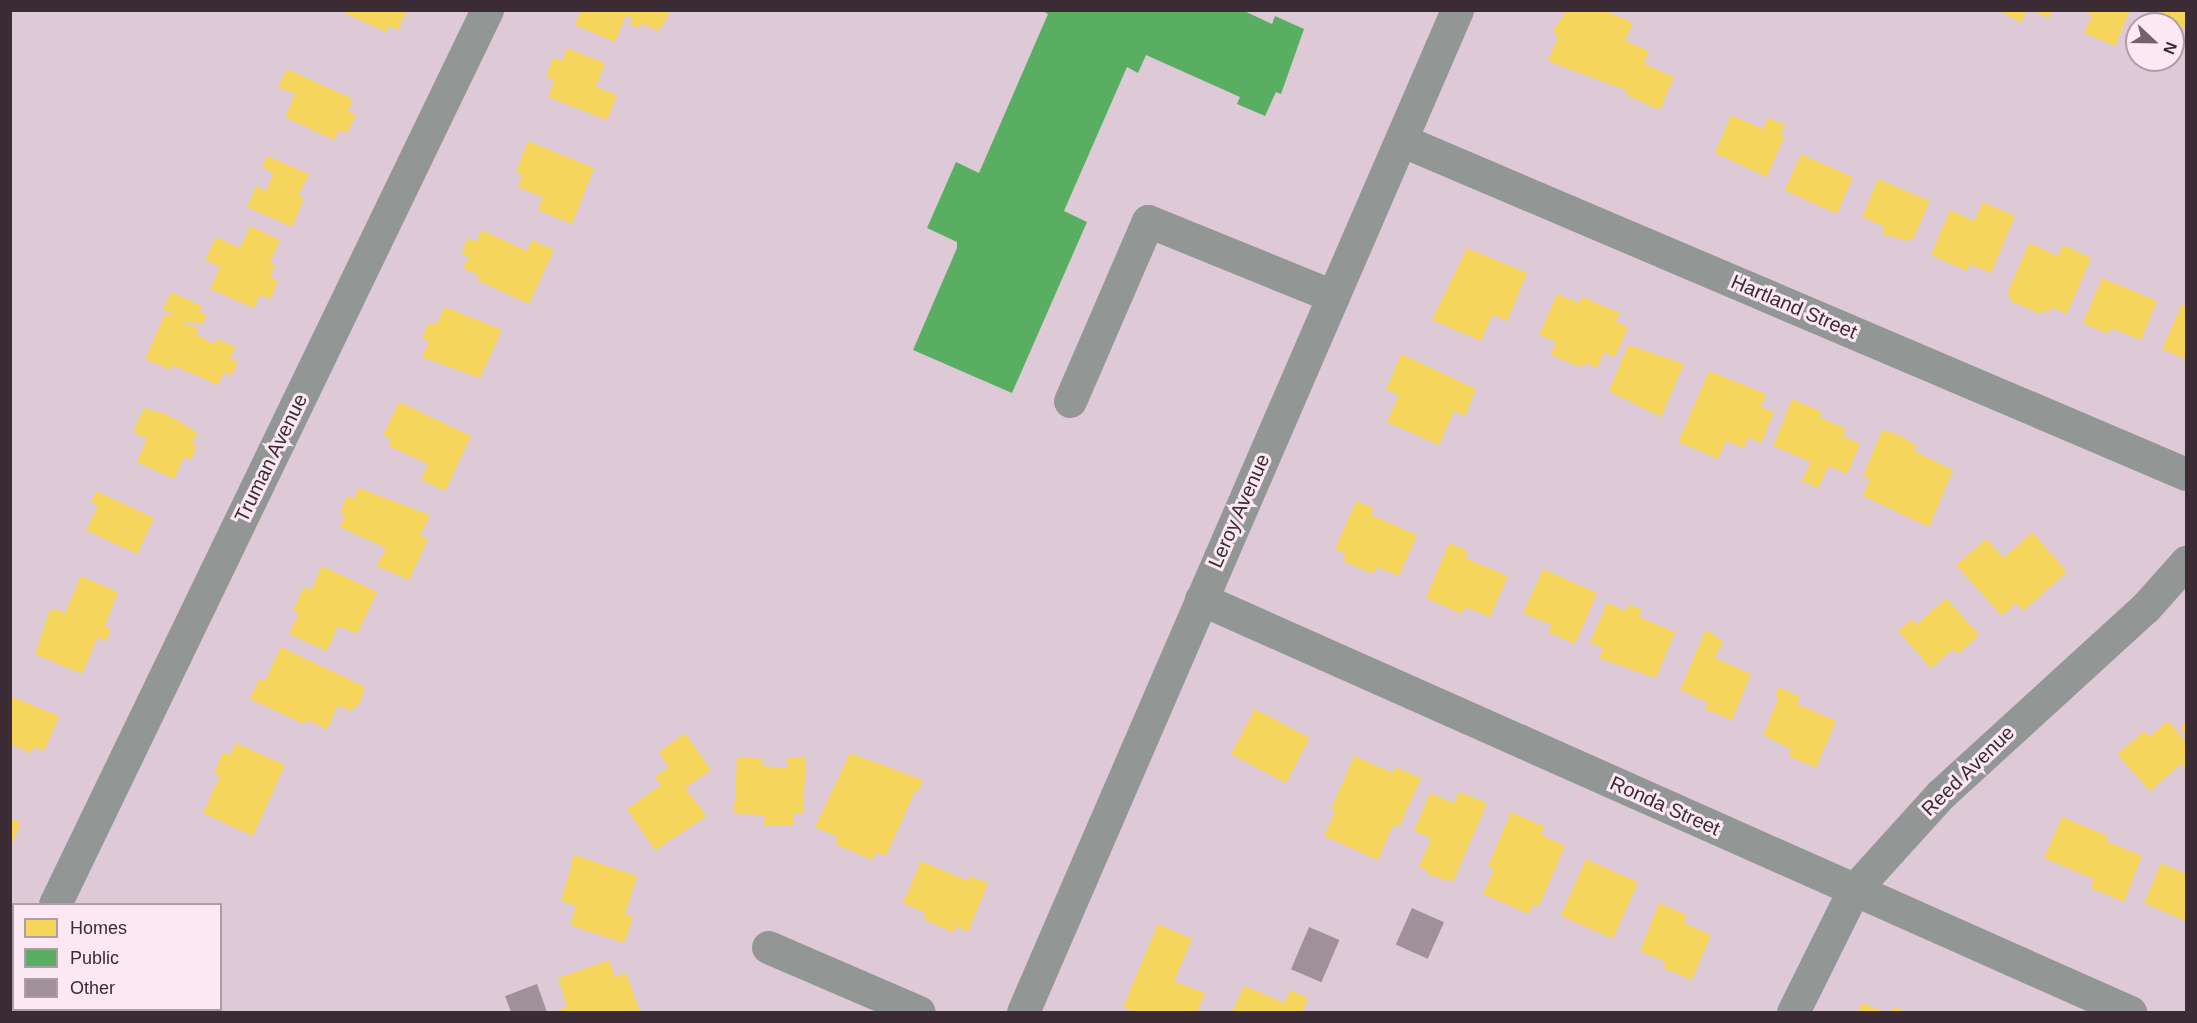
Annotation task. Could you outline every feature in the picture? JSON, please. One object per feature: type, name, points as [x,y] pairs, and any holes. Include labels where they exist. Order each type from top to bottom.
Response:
[{"type":"street","name":"Truman Avenue","points":[[55,903],[487,10]]},
{"type":"street","name":"Leroy Avenue","points":[[1023,1012],[1401,140],[1447,14]]},
{"type":"street","name":"Hartland Street","points":[[1401,140],[2187,474]]},
{"type":"street","points":[[1070,401],[1148,221],[1333,296]]},
{"type":"street","name":"Reed Avenue","points":[[1793,1012],[1853,891],[1941,794],[2145,608],[2187,562]]},
{"type":"street","name":"Ronda Street","points":[[1201,599],[1853,891],[2130,1012]]},
{"type":"street","points":[[768,947],[919,1012]]},
{"type":"building: Homes","points":[[338,10],[407,10],[398,30],[389,26],[386,32]]},
{"type":"building: Homes","points":[[581,10],[668,10],[669,15],[658,31],[642,23],[640,28],[630,24],[632,18],[626,15],[615,42],[575,25]]},
{"type":"building: Homes","points":[[1567,10],[1604,10],[1633,23],[1625,41],[1649,51],[1644,64],[1674,77],[1660,110],[1626,95],[1628,91],[1548,61],[1558,37],[1553,31]]},
{"type":"building: Homes","points":[[1998,10],[2027,10],[2021,23]]},
{"type":"building: Homes","points":[[2031,10],[2052,10],[2049,18]]},
{"type":"building: Homes","points":[[2081,10],[2130,10],[2125,12],[2125,22],[2115,46],[2084,33],[2092,15]]},
{"type":"building: Homes","points":[[2160,10],[2186,10],[2186,29],[2185,12],[2159,12]]},
{"type":"building: Homes","points":[[567,48],[605,63],[596,87],[617,95],[607,120],[548,97],[554,80],[546,77],[553,58],[562,61]]},
{"type":"building: Homes","points":[[287,69],[353,99],[348,111],[356,115],[347,133],[339,130],[334,140],[285,117],[295,94],[278,87]]},
{"type":"building: Homes","points":[[1731,115],[1763,129],[1768,118],[1785,125],[1781,135],[1784,137],[1767,177],[1715,153]]},
{"type":"building: Homes","points":[[528,141],[594,168],[572,224],[538,210],[543,197],[518,187],[522,175],[516,172]]},
{"type":"building: Homes","points":[[1801,154],[1853,177],[1837,214],[1785,191]]},
{"type":"building: Homes","points":[[267,156],[309,174],[298,196],[304,199],[292,227],[247,207],[256,186],[266,191],[273,174],[262,166]]},
{"type":"building: Homes","points":[[1878,179],[1930,201],[1913,239],[1908,241],[1882,234],[1885,227],[1862,217]]},
{"type":"building: Homes","points":[[1983,202],[2015,216],[1991,273],[1970,264],[1967,271],[1931,255],[1950,210],[1974,221]]},
{"type":"building: Homes","points":[[250,226],[280,240],[270,262],[275,265],[270,277],[277,280],[275,289],[270,299],[260,295],[254,308],[210,289],[220,267],[205,260],[216,237],[240,248]]},
{"type":"building: Homes","points":[[482,230],[527,251],[532,240],[554,250],[529,304],[477,280],[479,275],[463,268],[469,257],[461,253],[468,238],[476,242]]},
{"type":"building: Homes","points":[[2029,243],[2058,256],[2063,245],[2091,258],[2067,314],[2051,307],[2049,313],[2042,310],[2040,314],[2009,300],[2011,295],[2007,294]]},
{"type":"building: Homes","points":[[1467,248],[1527,273],[1507,321],[1492,315],[1481,341],[1432,320]]},
{"type":"building: Homes","points":[[2102,278],[2157,301],[2141,340],[2111,328],[2108,334],[2083,323]]},
{"type":"building: Homes","points":[[171,292],[202,306],[199,312],[207,315],[203,323],[182,322],[199,329],[196,335],[214,344],[217,339],[236,347],[230,359],[238,362],[231,376],[224,372],[218,385],[173,365],[170,370],[145,359],[165,314],[178,317],[163,309]]},
{"type":"building: Homes","points":[[1557,294],[1579,303],[1582,297],[1620,313],[1616,322],[1628,327],[1615,357],[1604,352],[1597,368],[1588,364],[1577,366],[1551,355],[1556,342],[1539,335]]},
{"type":"building: Homes","points":[[2182,304],[2186,306],[2186,359],[2162,349]]},
{"type":"building: Homes","points":[[445,307],[502,330],[480,378],[422,357],[429,341],[422,338],[429,322],[436,325]]},
{"type":"building: Homes","points":[[1628,345],[1684,364],[1661,417],[1609,391]]},
{"type":"building: Homes","points":[[1401,354],[1476,389],[1465,416],[1454,411],[1439,445],[1387,422],[1399,395],[1386,390]]},
{"type":"building: Homes","points":[[1709,371],[1766,394],[1761,407],[1774,412],[1761,443],[1749,437],[1744,448],[1726,441],[1718,459],[1678,442]]},
{"type":"building: Homes","points":[[1792,399],[1822,412],[1819,417],[1846,429],[1843,436],[1860,444],[1847,474],[1829,466],[1818,488],[1802,481],[1811,462],[1773,446]]},
{"type":"building: Homes","points":[[399,402],[471,436],[445,491],[421,480],[428,464],[389,446],[391,439],[383,435]]},
{"type":"building: Homes","points":[[144,408],[168,415],[197,432],[192,444],[197,446],[191,460],[184,457],[174,479],[137,462],[147,439],[133,432]]},
{"type":"building: Homes","points":[[1882,430],[1899,435],[1917,446],[1914,451],[1953,470],[1929,527],[1863,496],[1870,479],[1863,476]]},
{"type":"building: Homes","points":[[359,488],[430,515],[420,536],[428,539],[409,580],[377,566],[386,548],[340,527],[345,515],[340,512],[347,496],[354,499]]},
{"type":"building: Homes","points":[[96,491],[154,518],[137,554],[86,530],[98,506],[91,503]]},
{"type":"building: Homes","points":[[1356,501],[1374,508],[1371,515],[1417,535],[1399,576],[1377,567],[1373,574],[1343,561],[1346,554],[1335,549]]},
{"type":"building: Homes","points":[[2032,532],[2067,572],[2023,611],[2016,603],[2002,616],[1956,565],[1986,539],[2004,558]]},
{"type":"building: Homes","points":[[1449,543],[1468,551],[1465,558],[1508,576],[1490,617],[1465,607],[1462,614],[1426,598]]},
{"type":"building: Homes","points":[[322,566],[377,592],[357,634],[338,626],[327,651],[289,634],[299,613],[293,610],[304,587],[311,590]]},
{"type":"building: Homes","points":[[1543,569],[1597,593],[1575,644],[1548,632],[1552,625],[1523,613]]},
{"type":"building: Homes","points":[[81,576],[118,592],[105,626],[111,629],[106,641],[98,637],[82,674],[35,654],[50,609],[62,611],[64,615]]},
{"type":"building: Homes","points":[[1946,598],[1979,635],[1958,654],[1953,649],[1931,668],[1898,631],[1912,619],[1916,625]]},
{"type":"building: Homes","points":[[1607,603],[1626,611],[1629,604],[1642,610],[1639,617],[1675,632],[1656,678],[1599,658],[1603,648],[1590,642]]},
{"type":"building: Homes","points":[[1706,629],[1723,642],[1715,658],[1751,674],[1732,720],[1705,709],[1708,702],[1680,690]]},
{"type":"building: Homes","points":[[281,647],[365,687],[360,703],[351,711],[338,705],[327,729],[307,720],[304,724],[250,699],[259,679],[265,681]]},
{"type":"building: Homes","points":[[1779,687],[1800,697],[1797,704],[1836,721],[1816,768],[1789,756],[1791,749],[1763,735],[1779,697],[1775,696]]},
{"type":"building: Homes","points":[[10,696],[59,716],[44,751],[34,747],[31,753],[10,744]]},
{"type":"building: Homes","points":[[1255,709],[1310,738],[1286,783],[1231,754]]},
{"type":"building: Homes","points":[[2168,721],[2186,742],[2186,770],[2181,764],[2150,791],[2117,754],[2144,731],[2149,737]]},
{"type":"building: Homes","points":[[2186,722],[2186,735],[2180,728]]},
{"type":"building: Homes","points":[[685,733],[711,770],[685,788],[707,816],[655,850],[627,809],[661,785],[655,777],[669,767],[659,752]]},
{"type":"building: Homes","points":[[236,743],[285,765],[253,836],[203,813],[220,776],[214,773],[223,752],[230,755]]},
{"type":"building: Homes","points":[[850,753],[923,780],[918,792],[915,791],[886,856],[876,852],[872,860],[835,844],[838,837],[815,827]]},
{"type":"building: Homes","points":[[1354,756],[1393,773],[1395,767],[1421,778],[1399,827],[1393,825],[1378,860],[1324,836],[1335,811],[1331,809]]},
{"type":"building: Homes","points":[[737,757],[763,759],[762,766],[788,768],[788,757],[806,757],[803,814],[794,813],[793,826],[764,825],[765,815],[734,814]]},
{"type":"building: Homes","points":[[1459,792],[1487,803],[1453,882],[1427,874],[1428,871],[1419,867],[1431,838],[1414,831],[1430,793],[1454,803]]},
{"type":"building: Homes","points":[[1511,812],[1545,827],[1541,835],[1565,846],[1539,906],[1533,904],[1529,914],[1483,894],[1494,869],[1488,866]]},
{"type":"building: Homes","points":[[2062,817],[2108,836],[2106,841],[2142,856],[2124,902],[2091,888],[2094,879],[2044,858]]},
{"type":"building: Homes","points":[[10,818],[21,823],[12,843],[10,842]]},
{"type":"building: Homes","points":[[574,855],[637,876],[625,914],[633,917],[624,943],[570,925],[576,906],[561,901]]},
{"type":"building: Homes","points":[[1586,859],[1638,882],[1613,939],[1561,916]]},
{"type":"building: Homes","points":[[921,861],[968,881],[970,876],[988,883],[968,932],[956,926],[954,933],[923,919],[926,913],[903,903]]},
{"type":"building: Homes","points":[[2161,863],[2186,874],[2186,921],[2144,903]]},
{"type":"building: Homes","points":[[1659,903],[1687,915],[1684,923],[1711,935],[1692,980],[1663,968],[1666,962],[1640,951]]},
{"type":"building: Homes","points":[[1158,924],[1192,939],[1174,981],[1205,993],[1197,1012],[1134,1012],[1123,1007]]},
{"type":"building: Homes","points":[[609,960],[615,977],[626,973],[640,1012],[557,1012],[567,1006],[558,978]]},
{"type":"building: Homes","points":[[1244,986],[1285,1003],[1290,990],[1308,998],[1302,1012],[1232,1012]]},
{"type":"building: Homes","points":[[1862,1003],[1885,1012],[1858,1012]]},
{"type":"building: Homes","points":[[1894,1007],[1907,1012],[1891,1012]]},
{"type":"building: Public","points":[[1041,10],[1242,10],[1272,24],[1275,16],[1304,29],[1281,94],[1276,92],[1265,116],[1237,104],[1240,97],[1146,55],[1138,73],[1127,67],[1064,211],[1087,222],[1012,393],[913,350],[957,248],[957,242],[927,228],[956,162],[979,173],[1048,14]]},
{"type":"building: Other","points":[[1412,908],[1444,922],[1428,959],[1396,945]]},
{"type":"building: Other","points":[[1309,927],[1339,940],[1321,982],[1291,969]]},
{"type":"building: Other","points":[[537,984],[547,1012],[511,1012],[505,996]]}]
